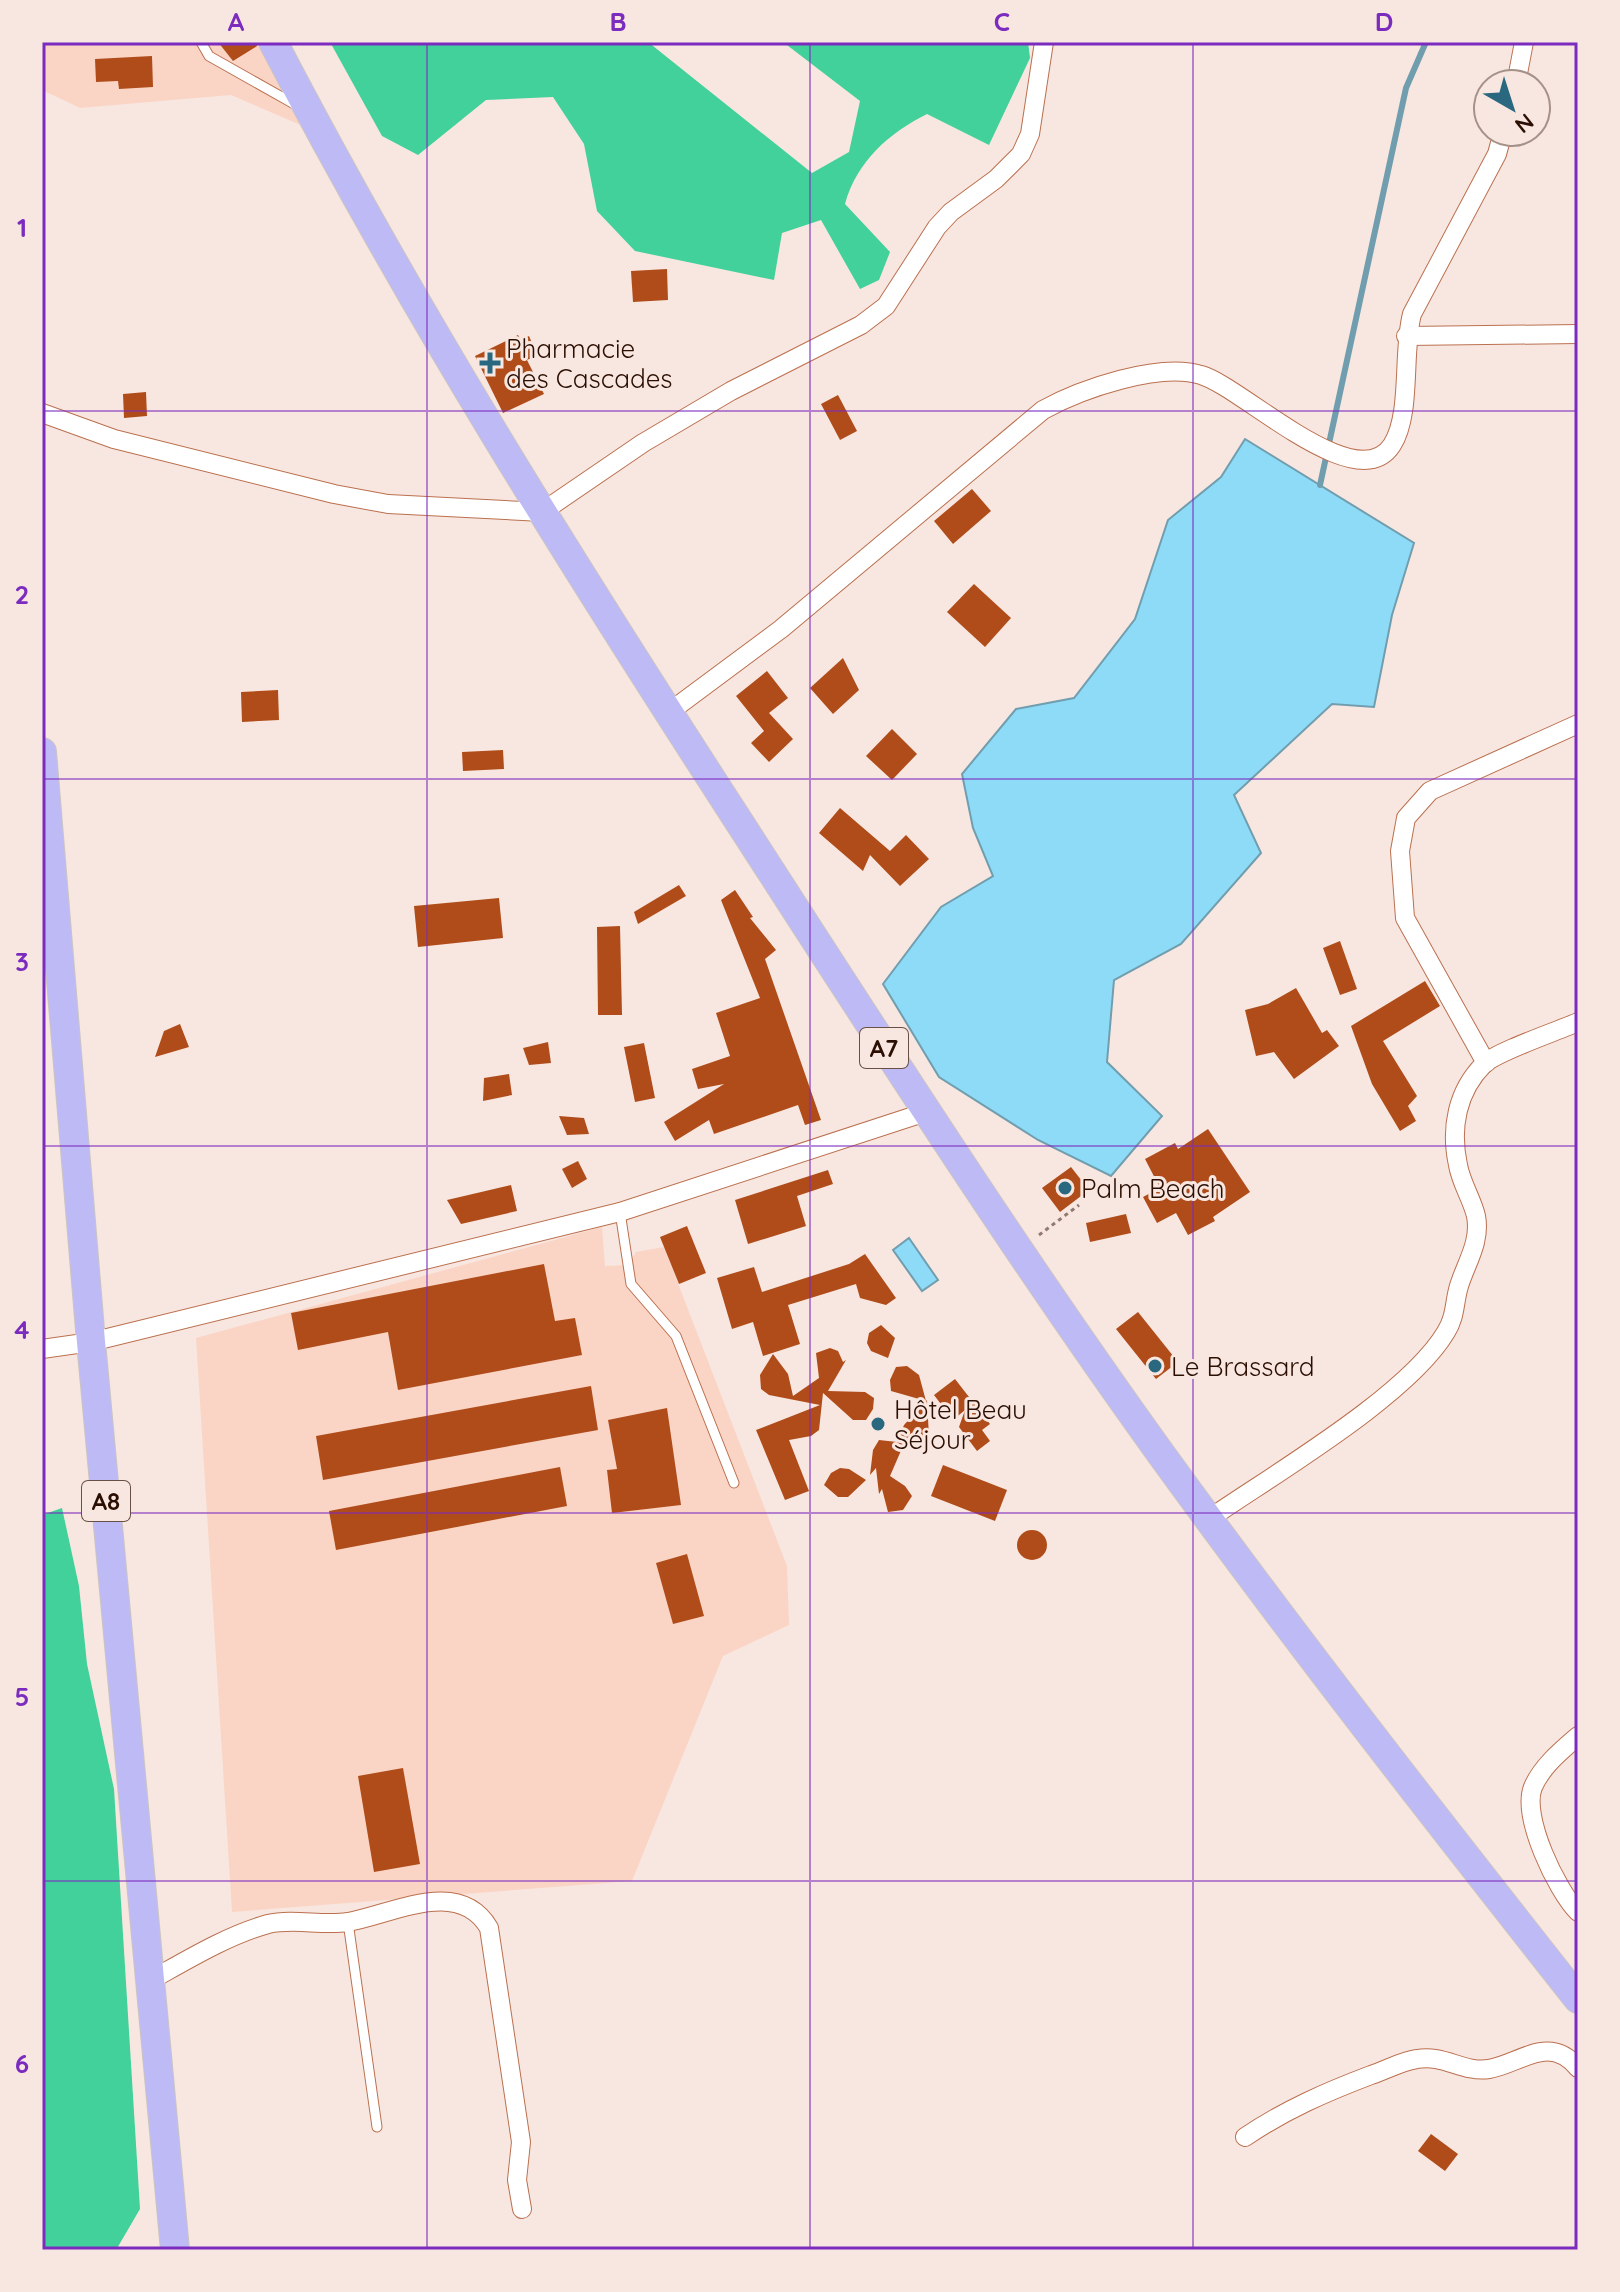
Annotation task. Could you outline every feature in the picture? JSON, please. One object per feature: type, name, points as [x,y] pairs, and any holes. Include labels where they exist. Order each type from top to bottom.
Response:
[{"type":"main road","name":"A7","points":[[273,42],[393,265],[542,512],[926,1112],[1209,1519],[1364,1727],[1578,1999]]},
{"type":"main road","name":"A8","points":[[42,752],[48,864],[175,2250]]},
{"type":"street","points":[[42,413],[114,439],[334,494],[388,504],[542,512],[643,443],[731,391],[861,325],[886,306],[937,227],[1021,154],[1030,134],[1044,42]]},
{"type":"street","points":[[1519,68],[1524,42]]},
{"type":"street","points":[[668,713],[781,629],[952,484],[1043,410],[1061,400],[1124,378],[1200,374],[1317,444],[1355,461],[1374,461],[1384,456],[1394,442],[1401,414],[1406,336],[1423,288],[1491,166],[1497,148]]},
{"type":"street","points":[[1406,336],[1578,334]]},
{"type":"street","points":[[1486,1063],[1405,918],[1400,851],[1406,818],[1430,791],[1578,724]]},
{"type":"street","points":[[1209,1519],[1379,1401],[1428,1356],[1446,1333],[1456,1313],[1459,1285],[1467,1271],[1477,1235],[1476,1216],[1458,1166],[1455,1133],[1458,1102],[1486,1063],[1578,1022]]},
{"type":"street","points":[[42,1349],[91,1342],[620,1212],[926,1112]]},
{"type":"street","points":[[1578,1736],[1555,1756],[1532,1789],[1534,1817],[1543,1852],[1555,1883],[1578,1912]]},
{"type":"street","points":[[151,1980],[270,1924],[348,1922],[398,1906],[459,1902],[472,1906],[489,1928],[521,2142],[517,2180],[522,2209]]},
{"type":"street","points":[[1245,2137],[1313,2097],[1417,2059],[1443,2058],[1469,2069],[1491,2069],[1537,2052],[1560,2054],[1578,2068]]},
{"type":"lane","points":[[201,42],[209,56],[310,112]]},
{"type":"lane","points":[[620,1212],[631,1284],[676,1336],[734,1483]]},
{"type":"lane","points":[[348,1922],[377,2127]]},
{"type":"path","points":[[1021,1250],[1079,1205]]},
{"type":"shaded area","points":[[42,42],[263,42],[310,129],[231,95],[80,108],[42,90]]},
{"type":"shaded area","points":[[602,1227],[605,1266],[628,1265],[636,1252],[664,1247],[787,1566],[789,1625],[723,1656],[632,1881],[232,1912],[196,1338]]},
{"type":"green space","points":[[330,42],[648,42],[812,173],[849,152],[860,101],[783,42],[1028,42],[1030,58],[989,145],[927,114],[888,139],[866,162],[845,204],[890,252],[879,280],[860,289],[821,220],[782,233],[774,280],[635,251],[597,211],[584,144],[553,97],[486,100],[418,155],[382,136]]},
{"type":"green space","points":[[62,1508],[79,1586],[87,1664],[114,1789],[140,2209],[116,2250],[42,2250],[42,1515]]},
{"type":"water","points":[[1245,439],[1414,543],[1392,615],[1374,707],[1332,704],[1234,795],[1261,853],[1181,944],[1114,980],[1107,1062],[1162,1116],[1111,1176],[1038,1140],[939,1077],[883,984],[941,907],[993,876],[973,828],[962,774],[1016,709],[1074,698],[1135,619],[1168,520],[1221,477]]},
{"type":"water","points":[[909,1238],[938,1280],[922,1291],[893,1250]]},
{"type":"building","points":[[218,42],[256,42],[257,46],[233,61]]},
{"type":"building","points":[[152,56],[153,87],[119,89],[118,81],[96,82],[95,59]]},
{"type":"building","points":[[667,269],[668,300],[633,302],[631,271]]},
{"type":"building","points":[[518,335],[521,340],[529,336],[537,355],[527,360],[544,394],[503,413],[475,356]]},
{"type":"building","points":[[146,392],[147,416],[124,418],[123,394]]},
{"type":"building","points":[[838,395],[857,431],[840,440],[821,404]]},
{"type":"building","points":[[972,489],[991,511],[953,544],[934,521]]},
{"type":"building","points":[[974,584],[1011,618],[985,647],[947,612]]},
{"type":"building","points":[[843,658],[859,690],[833,714],[810,688]]},
{"type":"building","points":[[767,671],[788,698],[769,713],[793,739],[769,762],[751,743],[764,731],[736,696]]},
{"type":"building","points":[[278,690],[279,720],[242,722],[241,692]]},
{"type":"building","points":[[892,729],[917,754],[892,780],[866,756]]},
{"type":"building","points":[[503,750],[504,769],[463,771],[462,752]]},
{"type":"building","points":[[840,808],[890,851],[906,835],[929,859],[900,886],[870,855],[863,871],[819,833]]},
{"type":"building","points":[[679,885],[686,896],[638,924],[634,912]]},
{"type":"building","points":[[735,890],[753,917],[750,918],[776,950],[765,959],[821,1120],[805,1125],[798,1105],[714,1134],[709,1120],[675,1141],[664,1122],[724,1084],[698,1089],[692,1069],[730,1056],[716,1013],[760,998],[721,900]]},
{"type":"building","points":[[499,898],[503,938],[418,947],[414,906]]},
{"type":"building","points":[[620,926],[622,1015],[598,1015],[597,927]]},
{"type":"building","points":[[1340,941],[1357,989],[1340,995],[1323,948]]},
{"type":"building","points":[[1425,981],[1440,1006],[1383,1041],[1417,1096],[1408,1106],[1416,1121],[1400,1131],[1372,1084],[1351,1026]]},
{"type":"building","points":[[1296,988],[1322,1033],[1327,1030],[1339,1046],[1294,1079],[1274,1052],[1256,1056],[1245,1010],[1268,1004]]},
{"type":"building","points":[[180,1024],[189,1047],[155,1057],[164,1031]]},
{"type":"building","points":[[548,1042],[551,1063],[529,1065],[523,1048]]},
{"type":"building","points":[[644,1043],[655,1098],[635,1102],[624,1047]]},
{"type":"building","points":[[509,1074],[512,1095],[483,1101],[484,1078]]},
{"type":"building","points":[[559,1116],[584,1118],[589,1134],[567,1135]]},
{"type":"building","points":[[1208,1129],[1250,1192],[1213,1217],[1215,1221],[1188,1235],[1176,1213],[1157,1223],[1143,1197],[1160,1188],[1145,1159],[1175,1143],[1178,1149]]},
{"type":"building","points":[[578,1161],[587,1179],[572,1188],[562,1169]]},
{"type":"building","points":[[1071,1167],[1089,1190],[1060,1212],[1042,1188]]},
{"type":"building","points":[[828,1170],[833,1184],[797,1196],[806,1226],[748,1244],[735,1200]]},
{"type":"building","points":[[511,1185],[517,1211],[461,1224],[447,1200]]},
{"type":"building","points":[[1126,1214],[1131,1233],[1090,1242],[1086,1223]]},
{"type":"building","points":[[687,1226],[706,1273],[679,1284],[660,1237]]},
{"type":"building","points":[[865,1254],[896,1298],[886,1305],[860,1298],[856,1284],[788,1305],[800,1344],[763,1356],[753,1322],[732,1329],[717,1278],[754,1267],[762,1292],[849,1264]]},
{"type":"building","points":[[544,1264],[555,1321],[575,1318],[582,1355],[398,1390],[388,1332],[298,1350],[291,1313]]},
{"type":"building","points":[[1138,1312],[1178,1362],[1156,1379],[1116,1329]]},
{"type":"building","points":[[881,1325],[895,1338],[888,1358],[871,1351],[867,1343],[869,1333]]},
{"type":"building","points":[[830,1348],[838,1351],[843,1362],[846,1360],[828,1391],[865,1392],[874,1398],[873,1409],[866,1420],[853,1420],[823,1393],[819,1430],[811,1436],[789,1440],[809,1491],[785,1500],[756,1430],[820,1405],[769,1395],[761,1389],[760,1375],[773,1354],[788,1374],[793,1396],[819,1378],[816,1353]]},
{"type":"building","points":[[907,1366],[919,1375],[926,1401],[891,1391],[890,1380],[896,1367]]},
{"type":"building","points":[[955,1379],[990,1424],[982,1430],[990,1441],[977,1451],[959,1427],[965,1410],[953,1420],[934,1395]]},
{"type":"building","points":[[591,1386],[598,1430],[323,1480],[316,1436]]},
{"type":"building","points":[[927,1400],[929,1437],[919,1446],[903,1446],[890,1476],[905,1486],[912,1496],[903,1510],[888,1512],[882,1489],[879,1494],[876,1468],[870,1475],[873,1450],[879,1440],[897,1442],[904,1425]]},
{"type":"building","points":[[667,1408],[681,1505],[612,1513],[607,1470],[617,1469],[608,1420]]},
{"type":"building","points":[[943,1465],[1007,1490],[995,1521],[931,1496]]},
{"type":"building","points":[[560,1467],[567,1506],[336,1550],[329,1511]]},
{"type":"building","points":[[840,1468],[849,1469],[866,1480],[848,1497],[838,1497],[824,1485],[831,1473]]},
{"type":"building","points":[[1032,1530],[1043,1534],[1047,1545],[1043,1556],[1032,1560],[1021,1556],[1017,1545],[1021,1534]]},
{"type":"building","points":[[687,1554],[704,1616],[673,1624],[656,1563]]},
{"type":"building","points":[[403,1768],[420,1864],[374,1872],[358,1776]]},
{"type":"building","points":[[1431,2134],[1458,2154],[1445,2171],[1418,2151]]},
{"type":"waterway","points":[[1320,485],[1406,88],[1426,42]]},
{"type":"place","name":"Pharmacie des Cascades","points":[[490,363]]},
{"type":"place","name":"Palm Beach","points":[[1065,1188]]},
{"type":"place","name":"Le Brassard","points":[[1155,1366]]},
{"type":"place","name":"Hôtel Beau Séjour","points":[[878,1424]]}]
